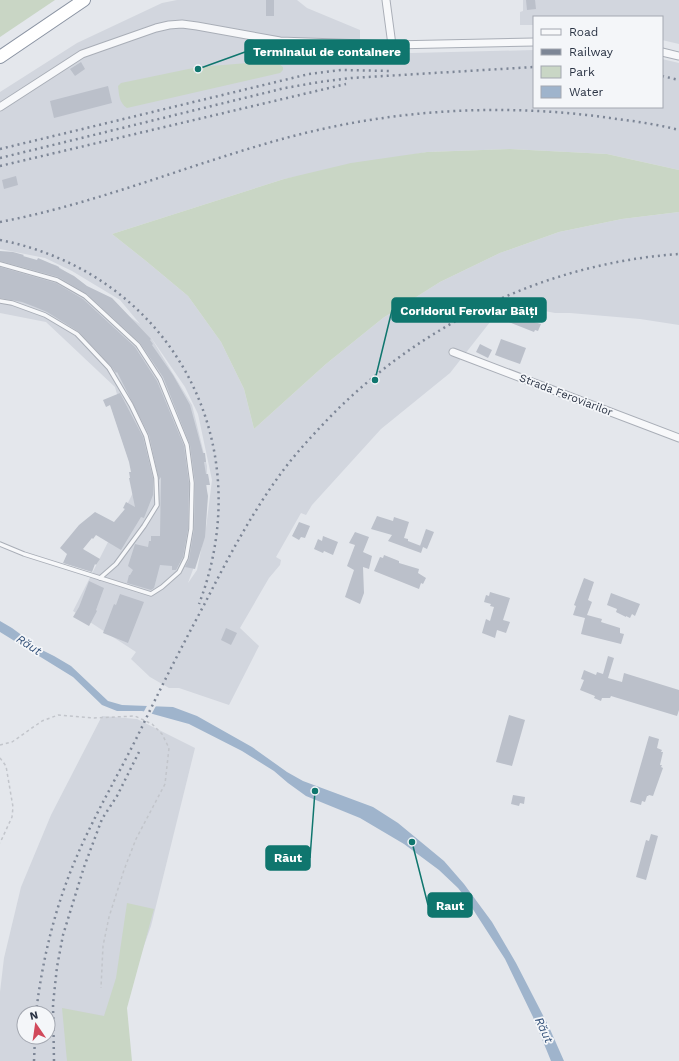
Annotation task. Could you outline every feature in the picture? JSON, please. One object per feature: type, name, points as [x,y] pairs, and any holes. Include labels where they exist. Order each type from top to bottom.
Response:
[{"type":"highway","points":[[0,57],[84,0]]},
{"type":"street","points":[[386,0],[392,45]]},
{"type":"street","points":[[0,107],[82,54],[142,33],[182,24],[255,38],[280,41],[392,45],[533,42]]},
{"type":"street","points":[[663,52],[679,56]]},
{"type":"street","name":"Strada Feroviarilor","points":[[453,352],[679,438]]},
{"type":"lane","points":[[0,264],[56,280],[85,296],[138,345],[160,379],[187,445],[192,483],[191,529],[186,558],[179,572],[162,587],[151,594],[24,554],[0,544]]},
{"type":"lane","points":[[0,301],[12,303],[45,315],[78,334],[109,368],[131,405],[146,436],[156,478],[157,505],[144,526],[116,564],[100,578]]},
{"type":"path","points":[[0,745],[12,742],[42,721],[58,715],[94,718],[135,716],[152,724],[162,734],[169,748],[165,784],[136,839],[109,917],[103,946],[101,988]]},
{"type":"path","points":[[0,758],[6,766],[13,807],[12,817],[0,843]]},
{"type":"shaded area","points":[[177,0],[297,0],[307,8],[360,30],[360,50],[412,53],[533,50],[533,108],[663,108],[663,59],[679,63],[679,170],[607,154],[510,149],[427,152],[284,179],[112,234],[188,296],[221,342],[244,389],[254,429],[326,364],[383,318],[440,282],[500,253],[559,232],[622,219],[679,212],[679,325],[640,319],[555,313],[515,305],[509,312],[494,317],[450,373],[381,429],[312,505],[306,515],[301,513],[276,557],[281,560],[280,565],[269,578],[240,628],[259,646],[229,705],[179,688],[169,688],[150,677],[131,659],[136,652],[73,611],[140,479],[115,387],[46,322],[0,313],[0,254],[56,265],[140,324],[120,300],[72,271],[45,258],[0,249],[0,92],[77,43],[162,3]],"holes":[[[150,336],[185,387],[198,414],[212,480],[206,528],[207,466],[192,405]],[[202,545],[197,570],[188,583]]]},
{"type":"shaded area","points":[[523,0],[679,0],[679,44],[663,40],[663,16],[533,16],[533,25],[520,25],[520,12],[523,11]]},
{"type":"shaded area","points":[[102,716],[137,719],[195,748],[151,926],[121,1010],[131,1061],[0,1061],[0,992],[4,958],[21,887],[51,815]]},
{"type":"green space","points":[[0,0],[55,0],[0,37]]},
{"type":"green space","points":[[248,63],[279,64],[283,67],[283,70],[280,73],[127,108],[122,104],[120,98],[118,86],[121,83],[198,67]]},
{"type":"green space","points":[[510,149],[607,154],[679,170],[679,212],[622,219],[559,232],[500,253],[440,282],[383,318],[326,364],[254,429],[244,389],[221,342],[188,296],[112,234],[284,179],[351,163],[427,152]]},
{"type":"green space","points":[[127,903],[154,909],[127,1008],[132,1061],[67,1061],[62,1008],[104,1016],[116,978]]},
{"type":"water","points":[[0,621],[42,650],[71,666],[108,701],[122,705],[173,707],[197,716],[252,747],[287,772],[303,781],[373,807],[398,823],[444,861],[464,884],[492,922],[516,963],[549,1027],[564,1061],[551,1061],[533,1017],[505,959],[465,897],[458,888],[439,870],[404,844],[360,818],[306,796],[274,771],[242,751],[189,724],[142,711],[117,711],[102,705],[73,677],[0,632]]},
{"type":"pier","points":[[148,704],[157,704],[151,715],[143,713]]},
{"type":"building","points":[[266,0],[274,0],[274,16],[266,16]]},
{"type":"building","points":[[526,0],[535,0],[536,9],[527,10]]},
{"type":"building","points":[[81,62],[85,69],[75,76],[70,69]]},
{"type":"building","points":[[108,86],[112,103],[54,118],[50,101]]},
{"type":"building","points":[[16,176],[18,185],[4,189],[2,180]]},
{"type":"building","points":[[0,251],[13,252],[37,260],[38,258],[59,267],[87,286],[112,298],[151,339],[152,345],[173,375],[190,405],[203,453],[205,453],[206,462],[204,462],[210,485],[206,485],[208,496],[205,537],[195,569],[185,567],[189,559],[194,529],[195,483],[190,445],[163,377],[140,343],[87,294],[58,277],[0,261]]},
{"type":"building","points":[[0,267],[56,283],[83,299],[135,347],[157,381],[184,446],[189,483],[188,529],[183,557],[176,570],[172,570],[172,566],[160,565],[154,588],[151,590],[127,583],[129,575],[133,570],[128,566],[135,544],[148,547],[149,541],[151,541],[151,536],[160,536],[161,477],[159,480],[149,435],[117,372],[116,373],[79,332],[47,312],[22,302],[0,298]]},
{"type":"building","points":[[511,310],[532,318],[531,319],[534,322],[541,324],[538,331],[535,330],[534,332],[506,321]]},
{"type":"building","points":[[501,339],[526,348],[520,364],[495,355]]},
{"type":"building","points":[[480,344],[492,350],[488,358],[476,352]]},
{"type":"building","points":[[120,393],[143,437],[153,478],[153,495],[144,518],[141,517],[121,550],[96,535],[83,549],[100,559],[96,565],[95,564],[92,572],[63,563],[67,554],[60,548],[79,525],[95,512],[114,522],[125,509],[123,508],[126,502],[135,507],[129,478],[129,472],[131,472],[129,462],[110,405],[106,407],[103,400]]},
{"type":"building","points":[[377,516],[393,521],[394,517],[409,522],[404,538],[420,546],[426,529],[434,532],[427,549],[423,547],[421,553],[388,541],[392,535],[371,529]]},
{"type":"building","points":[[299,522],[310,526],[305,538],[301,537],[299,540],[292,536]]},
{"type":"building","points":[[355,532],[369,537],[363,552],[372,556],[369,569],[363,567],[364,593],[360,604],[345,597],[354,570],[347,566],[355,545],[349,543]]},
{"type":"building","points":[[323,536],[338,542],[333,555],[314,549],[318,539],[322,541]]},
{"type":"building","points":[[384,555],[399,561],[399,563],[419,569],[418,573],[426,578],[423,584],[421,583],[419,589],[374,571],[380,557],[383,558]]},
{"type":"building","points":[[584,578],[594,582],[588,600],[592,602],[587,615],[602,619],[601,622],[620,628],[620,633],[624,634],[621,644],[581,634],[585,618],[573,615],[576,606],[574,605]]},
{"type":"building","points":[[89,581],[104,588],[96,610],[97,611],[89,626],[73,617],[79,607]]},
{"type":"building","points":[[490,592],[510,598],[503,620],[510,622],[506,633],[497,630],[495,638],[482,633],[486,619],[490,621],[494,607],[490,606],[491,604],[484,602],[486,595],[489,596]]},
{"type":"building","points":[[611,593],[640,604],[635,616],[632,614],[630,618],[626,617],[616,612],[617,609],[607,605]]},
{"type":"building","points":[[120,594],[144,602],[128,643],[103,633],[114,604],[116,605]]},
{"type":"building","points":[[226,628],[237,633],[231,645],[221,640]]},
{"type":"building","points":[[608,656],[614,658],[608,678],[622,682],[624,673],[679,690],[679,710],[677,716],[611,696],[610,698],[602,698],[601,701],[594,698],[595,696],[580,690],[584,680],[581,679],[584,670],[596,675],[597,672],[603,674]]},
{"type":"building","points":[[509,715],[525,720],[512,766],[496,762]]},
{"type":"building","points":[[649,736],[659,739],[657,748],[663,752],[660,765],[662,765],[661,767],[663,768],[653,796],[647,796],[645,802],[642,801],[641,805],[630,802]]},
{"type":"building","points":[[513,795],[525,797],[524,804],[520,803],[519,806],[511,804]]},
{"type":"building","points":[[651,834],[658,836],[646,880],[636,877],[646,840],[649,841]]},
{"type":"railway","points":[[0,158],[285,88],[320,82],[351,78],[533,67]]},
{"type":"railway","points":[[0,149],[309,74],[341,70],[389,71]]},
{"type":"railway","points":[[663,76],[679,80]]},
{"type":"railway","points":[[0,166],[346,84]]},
{"type":"railway","points":[[0,222],[70,205],[241,151],[316,130],[399,116],[483,110],[526,110],[610,118],[653,124],[679,130]]},
{"type":"railway","points":[[0,240],[60,259],[112,288],[154,327],[187,374],[208,427],[218,484],[215,543],[199,604]]},
{"type":"railway","points":[[37,1005],[45,956],[55,918],[60,900],[81,846],[230,555],[268,491],[297,453],[328,419],[364,385],[403,354],[445,327],[488,304],[534,285],[581,270],[630,260],[679,254]]},
{"type":"railway","points":[[54,1061],[53,1004],[57,967],[63,935],[84,867],[102,819],[117,796],[139,752]]},
{"type":"railway","points":[[34,1061],[35,1045]]},
{"type":"place","name":"Terminalul de containere","points":[[198,69]]},
{"type":"place","name":"Coridorul Feroviar Bălți","points":[[375,380]]},
{"type":"place","name":"Răut","points":[[315,791]]},
{"type":"place","name":"Raut","points":[[412,842]]}]
